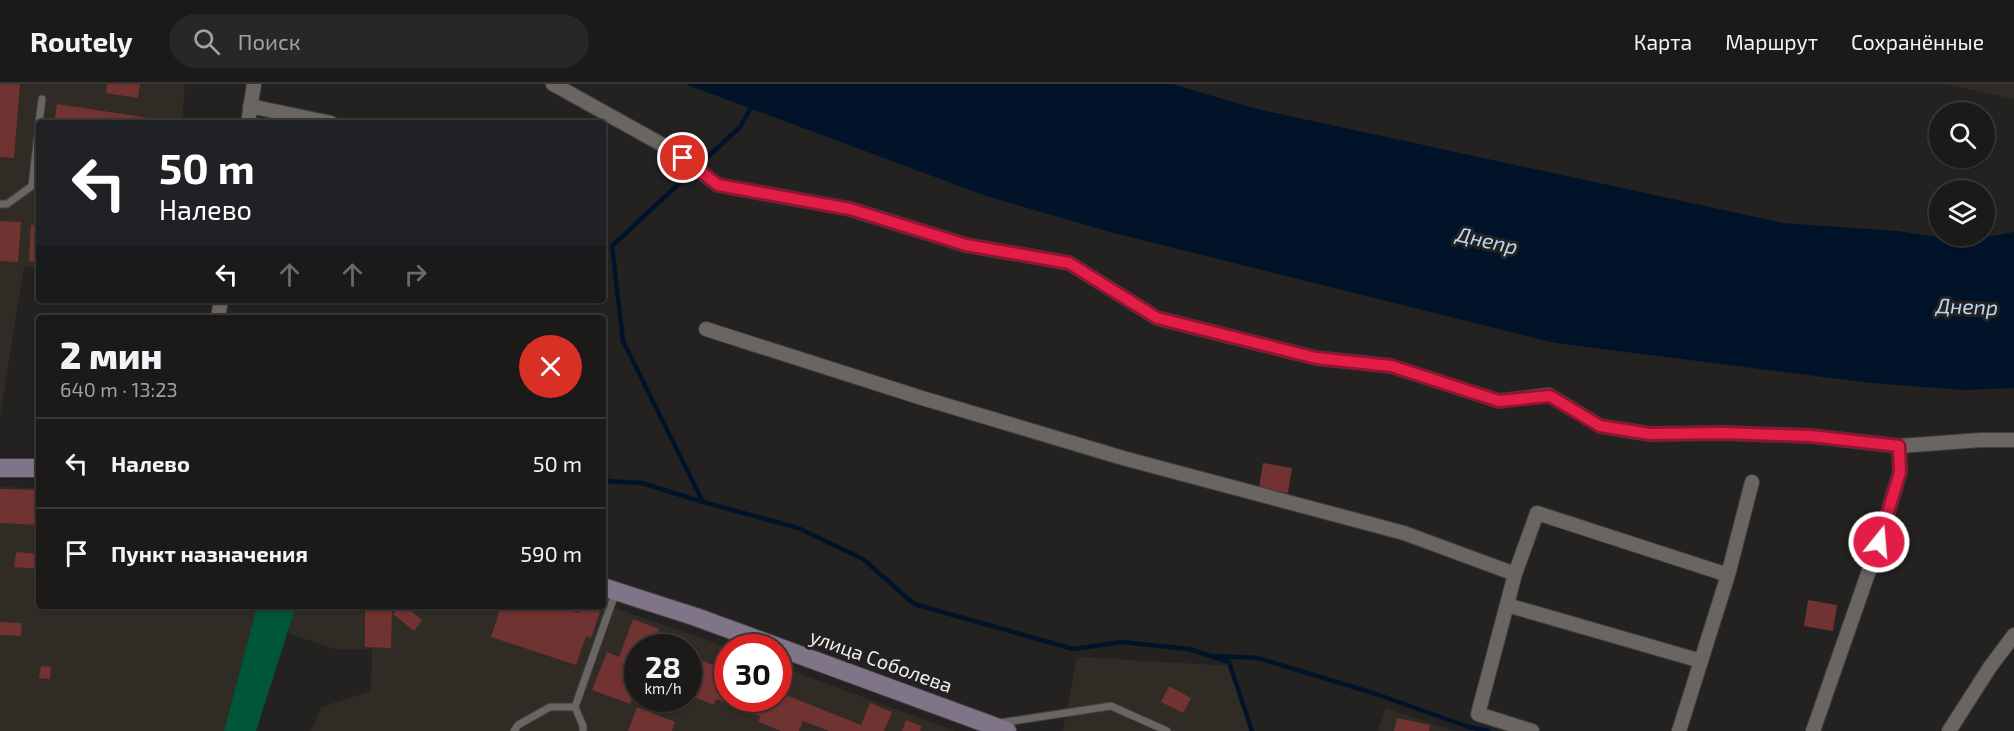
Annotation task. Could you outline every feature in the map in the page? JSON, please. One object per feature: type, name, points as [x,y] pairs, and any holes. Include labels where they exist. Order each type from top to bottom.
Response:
[{"type":"street","points":[[248,120],[254,84]]},
{"type":"street","points":[[553,84],[670,149],[718,185],[850,209],[966,245],[1069,263],[1157,318],[1316,358],[1391,366],[1499,401],[1550,396],[1600,426],[1650,434],[1724,433],[1810,436],[1899,446],[2014,440]]},
{"type":"street","points":[[250,106],[317,120]]},
{"type":"street","points":[[706,329],[921,398],[1123,458],[1404,533],[1515,574]]},
{"type":"street","points":[[1813,731],[1888,512],[1900,472],[1899,446]]},
{"type":"street","points":[[0,468],[36,468]]},
{"type":"street","points":[[1679,731],[1728,575],[1752,482]]},
{"type":"street","points":[[1532,731],[1478,714],[1515,574],[1537,513],[1728,575]]},
{"type":"street","name":"улица Соболева","points":[[609,589],[696,617],[999,728]]},
{"type":"street","points":[[1507,605],[1701,661]]},
{"type":"street","points":[[1949,731],[1990,667],[2014,635]]},
{"type":"lane","points":[[39,120],[42,99]]},
{"type":"lane","points":[[0,204],[7,204],[32,186],[36,150]]},
{"type":"lane","points":[[583,731],[575,707],[603,609]]},
{"type":"lane","points":[[999,728],[1111,706],[1167,731]]},
{"type":"lane","points":[[514,731],[518,725],[550,707],[575,707]]},
{"type":"shaded area","points":[[0,84],[185,84],[182,120],[36,120],[36,268],[24,267],[0,417]]},
{"type":"shaded area","points":[[1946,84],[2014,84],[2014,99]]},
{"type":"shaded area","points":[[0,487],[36,488],[36,609],[256,609],[224,731],[0,731]]},
{"type":"shaded area","points":[[606,605],[690,634],[624,634],[624,712],[702,712],[702,638],[714,642],[714,712],[792,712],[792,671],[955,731],[311,731],[321,707],[371,691],[372,649],[334,649],[288,633],[295,609],[606,609]]},
{"type":"shaded area","points":[[1077,657],[1232,666],[1253,731],[1063,731]]},
{"type":"shaded area","points":[[1386,708],[1454,731],[1378,731]]},
{"type":"green space","points":[[256,609],[295,609],[256,731],[224,731]]},
{"type":"water","name":"Днепр","points":[[685,84],[1172,84],[1257,109],[1783,223],[1897,231],[1929,236],[1929,246],[1995,246],[1995,235],[2014,232],[2014,388],[1964,390],[1871,383],[1555,343],[1114,233],[986,196]]},
{"type":"building","points":[[0,84],[20,84],[14,158],[0,157]]},
{"type":"building","points":[[107,84],[140,84],[138,98],[106,93]]},
{"type":"building","points":[[57,104],[162,120],[54,120]]},
{"type":"building","points":[[0,221],[21,222],[18,262],[0,261]]},
{"type":"building","points":[[31,225],[36,225],[36,262],[29,261]]},
{"type":"building","points":[[1263,463],[1292,468],[1288,493],[1259,488]]},
{"type":"building","points":[[0,489],[36,490],[36,525],[0,523]]},
{"type":"building","points":[[16,552],[36,554],[36,569],[14,567]]},
{"type":"building","points":[[1808,600],[1837,605],[1833,631],[1804,626]]},
{"type":"building","points":[[365,609],[392,609],[391,648],[365,647]]},
{"type":"building","points":[[397,609],[409,609],[422,620],[414,631],[393,614]]},
{"type":"building","points":[[500,609],[567,609],[579,613],[581,609],[591,609],[600,612],[591,638],[586,636],[576,665],[491,637]]},
{"type":"building","points":[[633,619],[659,629],[657,634],[627,634]]},
{"type":"building","points":[[0,622],[22,623],[21,636],[0,635]]},
{"type":"building","points":[[624,643],[624,702],[592,690],[607,652],[619,657]]},
{"type":"building","points":[[703,661],[714,665],[714,705],[702,700]]},
{"type":"building","points":[[41,666],[51,667],[50,679],[39,678]]},
{"type":"building","points":[[1169,686],[1191,698],[1183,713],[1161,702]]},
{"type":"building","points":[[792,698],[861,725],[870,703],[892,712],[884,731],[829,731],[803,721],[799,731],[781,731],[758,722],[760,716],[750,712],[792,712]]},
{"type":"building","points":[[635,712],[650,712],[675,722],[672,731],[628,731]]},
{"type":"building","points":[[1397,718],[1430,725],[1429,731],[1394,731]]},
{"type":"building","points":[[906,720],[922,726],[920,731],[902,731]]},
{"type":"waterway","points":[[703,502],[623,341],[612,246],[740,127],[753,104]]},
{"type":"waterway","points":[[606,481],[642,483],[798,528],[863,559],[914,604],[1073,649],[1122,642],[1189,649],[1229,662],[1252,731]]},
{"type":"waterway","points":[[1216,656],[1258,658],[1376,694],[1469,727],[1489,731]]},
{"type":"route","points":[[683,158],[718,185],[850,209],[966,245],[1069,263],[1157,318],[1316,358],[1391,366],[1499,401],[1550,396],[1600,426],[1650,434],[1724,433],[1810,436],[1899,446],[1900,472],[1879,542]]}]
